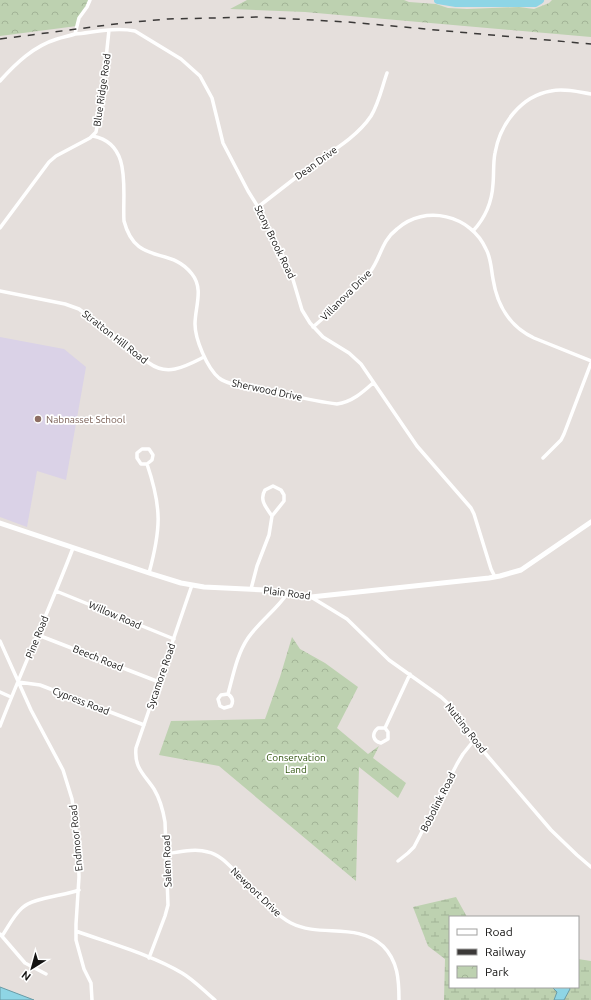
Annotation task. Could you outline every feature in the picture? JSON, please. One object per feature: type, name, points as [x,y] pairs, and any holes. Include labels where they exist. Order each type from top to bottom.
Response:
[{"type":"main road","name":"Plain Road","points":[[0,523],[149,573],[192,585],[251,589],[311,597],[495,577],[521,570],[591,522]]},
{"type":"street","points":[[75,34],[79,18],[90,0]]},
{"type":"street","name":"Stony Brook Road","points":[[0,81],[13,66],[29,53],[56,39],[75,34],[128,29],[135,30],[181,58],[200,76],[212,98],[223,143],[258,207],[291,273],[302,310],[313,327],[323,337],[349,353],[366,370],[373,383],[416,446],[474,514],[495,577]]},
{"type":"street","name":"Blue Ridge Road","points":[[0,228],[48,162],[93,136],[96,132],[101,106],[109,30]]},
{"type":"street","name":"Dean Drive","points":[[258,207],[296,177],[344,143],[362,127],[371,115],[379,99],[387,73]]},
{"type":"street","points":[[473,230],[485,215],[490,203],[493,185],[494,154],[497,145],[507,121],[519,106],[535,96],[551,90],[568,90],[591,94]]},
{"type":"street","name":"Sherwood Drive","points":[[93,136],[99,137],[116,148],[122,162],[124,221],[126,229],[134,242],[148,253],[166,257],[181,264],[192,274],[195,279],[199,294],[195,326],[196,336],[204,357],[218,377],[230,383],[329,403],[342,403],[350,400],[373,383]]},
{"type":"street","name":"Villanova Drive","points":[[313,327],[366,277],[375,265],[386,241],[393,232],[402,224],[418,217],[436,215],[458,221],[473,230],[481,239],[487,250],[497,297],[509,319],[527,335],[591,362]]},
{"type":"street","name":"Stratton Hill Road","points":[[0,291],[61,303],[79,309],[149,363],[161,369],[170,370],[180,368],[204,357]]},
{"type":"street","points":[[543,458],[561,440],[564,434],[591,362]]},
{"type":"street","points":[[142,449],[147,449],[152,453],[152,460],[148,464],[141,464],[137,458],[137,453],[142,449]]},
{"type":"street","points":[[148,464],[156,493],[159,514],[157,541],[149,573]]},
{"type":"street","points":[[251,589],[257,566],[269,535],[272,516],[283,504],[285,498],[281,490],[273,486],[265,490],[262,499],[264,505],[272,516]]},
{"type":"street","name":"Pine Road","points":[[0,726],[73,548]]},
{"type":"street","name":"Sycamore Road","points":[[138,767],[136,762],[136,748],[192,585]]},
{"type":"street","name":"Willow Road","points":[[56,590],[174,639]]},
{"type":"street","points":[[228,694],[223,694],[218,699],[220,706],[224,708],[229,707],[232,704],[231,697],[228,694],[234,671],[244,644],[251,634],[287,594]]},
{"type":"street","points":[[325,596],[325,605]]},
{"type":"street","name":"Nutting Road","points":[[311,597],[347,619],[389,660],[441,696],[453,708],[475,739],[551,830],[577,856],[591,867]]},
{"type":"street","name":"Beech Road","points":[[38,634],[159,682]]},
{"type":"street","name":"Endmoor Road","points":[[0,641],[18,682],[63,770],[70,792],[77,829],[78,890],[76,931],[80,959],[90,983],[92,1000]]},
{"type":"street","points":[[385,728],[410,674]]},
{"type":"street","name":"Cypress Road","points":[[18,682],[40,685],[144,725]]},
{"type":"street","points":[[0,692],[11,697]]},
{"type":"street","points":[[380,728],[385,728],[388,732],[388,739],[384,742],[377,741],[374,737],[374,732],[380,728]]},
{"type":"street","name":"Bobolink Road","points":[[398,861],[414,847],[457,764],[475,739]]},
{"type":"street","name":"Salem Road","points":[[138,767],[154,790],[161,805],[165,822],[168,905],[149,958]]},
{"type":"street","name":"Newport Drive","points":[[166,854],[195,850],[214,854],[231,867],[275,912],[290,923],[305,928],[357,933],[375,940],[384,947],[394,961],[398,976],[399,1000]]},
{"type":"street","points":[[46,974],[25,963],[1,935],[17,914],[27,904],[33,901],[70,894],[78,890]]},
{"type":"street","points":[[76,931],[149,958],[182,973],[215,1000]]},
{"type":"shaded area","name":"Nabnasset School","points":[[0,337],[64,349],[86,367],[66,480],[37,471],[27,527],[0,517]]},
{"type":"green space","points":[[0,0],[89,0],[77,26],[0,36]]},
{"type":"green space","points":[[247,0],[404,0],[409,2],[436,4],[448,8],[467,9],[519,7],[534,9],[549,3],[552,0],[591,0],[591,37],[305,12],[230,9]]},
{"type":"green space","name":"Conservation Land","points":[[292,637],[300,649],[325,663],[358,687],[337,728],[368,754],[379,746],[373,758],[406,783],[398,798],[359,767],[356,881],[219,766],[159,755],[171,721],[265,719]]},
{"type":"green space","points":[[456,897],[466,916],[449,916],[449,988],[553,988],[557,992],[554,1000],[444,1000],[445,959],[428,946],[413,907]]},
{"type":"green space","points":[[579,959],[591,961],[591,1000],[564,1000],[570,989],[579,988]]},
{"type":"water","points":[[0,987],[34,1000],[0,1000]]},
{"type":"water","points":[[553,988],[570,989],[564,1000],[554,1000],[557,992]]},
{"type":"waterway","points":[[438,0],[456,3],[535,3],[540,0]]},
{"type":"railway","points":[[0,39],[123,23],[168,19],[257,17],[348,22],[591,44]]},
{"type":"place","name":"Nabnasset School","points":[[38,419]]}]
